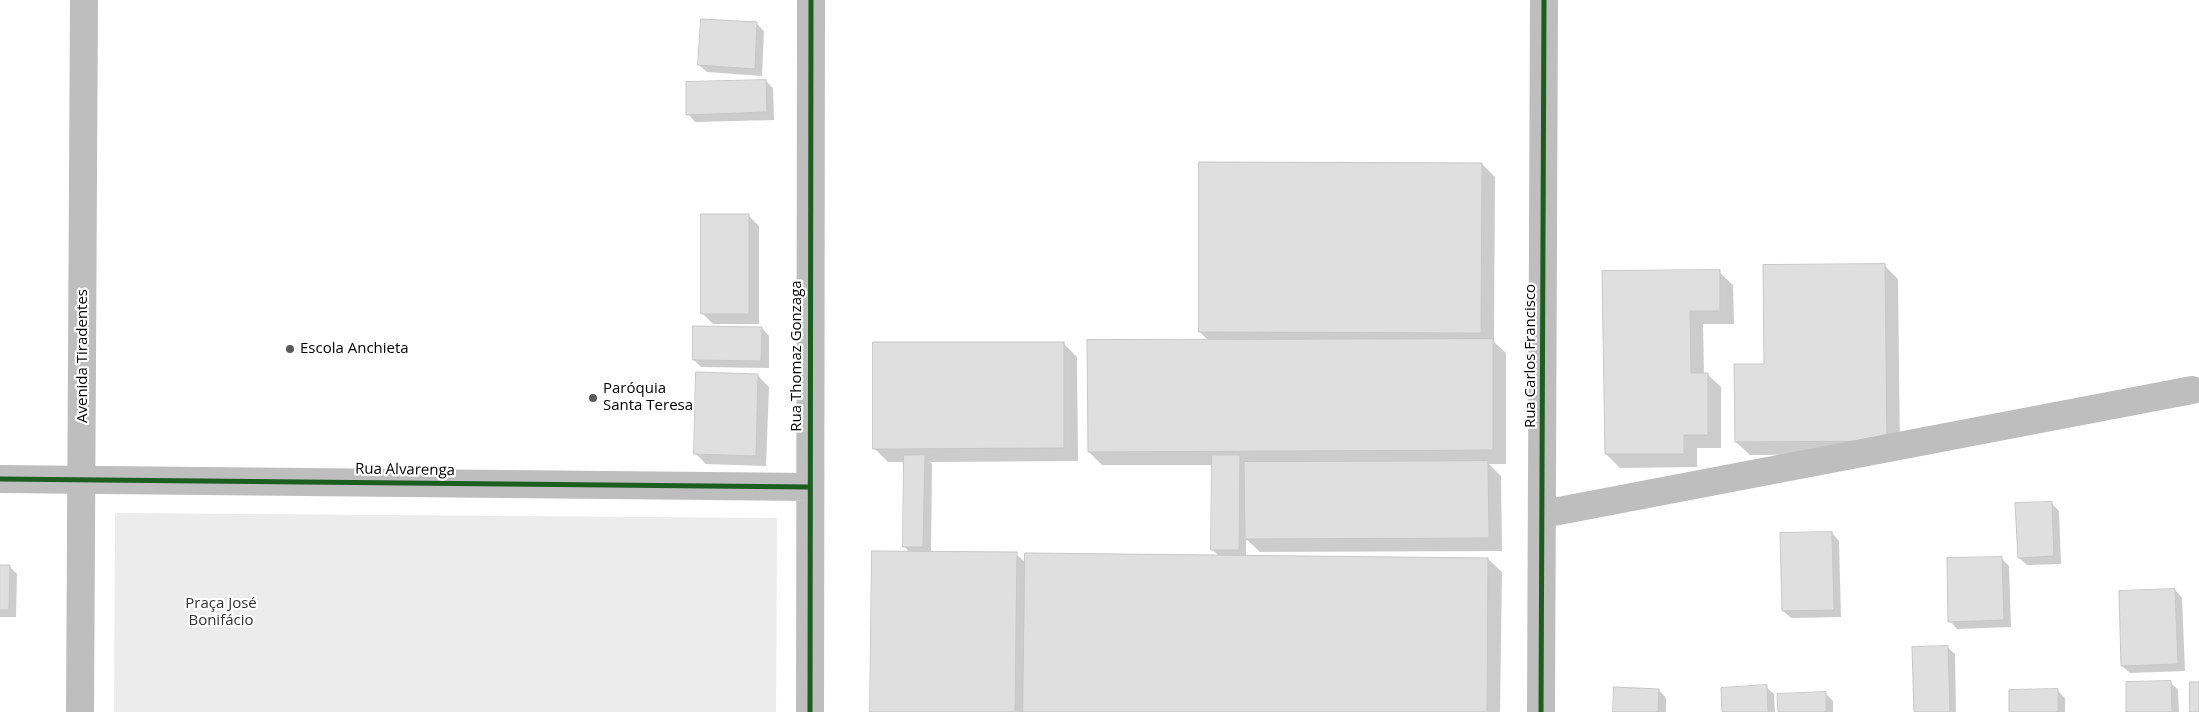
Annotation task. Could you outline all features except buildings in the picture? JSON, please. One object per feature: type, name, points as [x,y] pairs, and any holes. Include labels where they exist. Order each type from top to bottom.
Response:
[{"type":"street","name":"Avenida Tiradentes","points":[[80,712],[83,480],[84,0]]},
{"type":"street","name":"Rua Thomaz Gonzaga","points":[[810,712],[811,0]]},
{"type":"street","name":"Rua Carlos Francisco","points":[[1541,712],[1544,514],[1544,0]]},
{"type":"street","points":[[1544,514],[2192,390]]},
{"type":"street","name":"Rua Alvarenga","points":[[0,480],[810,487]]},
{"type":"green space","name":"Praça José Bonifácio","points":[[115,513],[777,518],[776,712],[114,712]]},
{"type":"cycle path","points":[[810,712],[811,0]]},
{"type":"cycle path","points":[[1541,712],[1544,0]]},
{"type":"cycle path","points":[[0,479],[809,487]]},
{"type":"place","name":"Escola Anchieta","points":[[290,349]]},
{"type":"place","name":"Paróquia Santa Teresa","points":[[593,398]]}]
